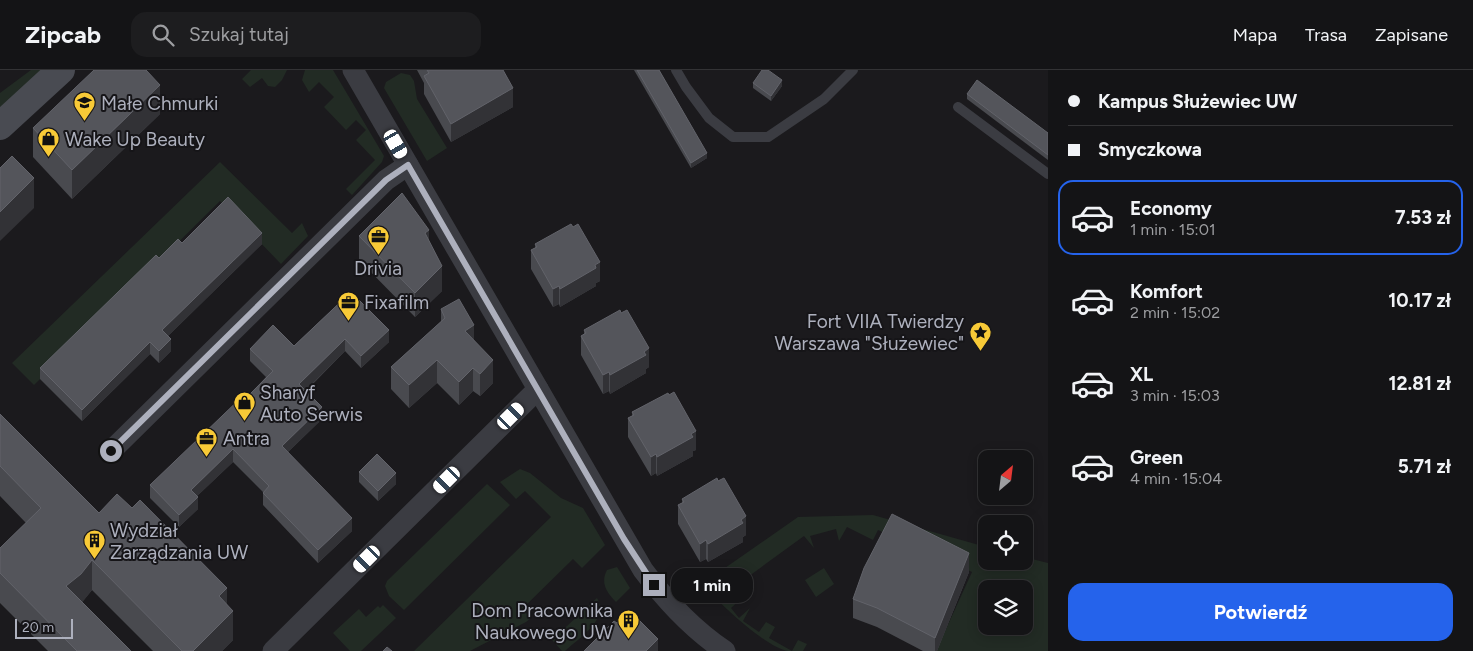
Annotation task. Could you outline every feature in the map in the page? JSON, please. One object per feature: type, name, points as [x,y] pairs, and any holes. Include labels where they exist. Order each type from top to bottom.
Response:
[{"type":"street","points":[[0,126],[61,70]]},
{"type":"street","points":[[353,70],[643,570],[665,600],[704,636],[725,651]]},
{"type":"street","points":[[111,451],[386,180],[408,165]]},
{"type":"street","points":[[273,651],[538,389]]},
{"type":"lane","points":[[676,70],[709,118],[733,137],[768,137],[824,100],[853,70]]},
{"type":"lane","points":[[958,108],[1048,174]]},
{"type":"shaded area","points":[[31,70],[44,70],[0,110],[0,93]]},
{"type":"shaded area","points":[[251,70],[287,70],[282,80],[275,87],[268,86],[262,78],[250,87],[242,79]]},
{"type":"shaded area","points":[[305,70],[333,70],[384,156],[382,162],[352,195],[346,189],[375,160],[356,140],[366,130],[356,120],[346,130],[324,107],[334,97],[319,82],[309,92],[302,80]]},
{"type":"shaded area","points":[[401,73],[410,75],[414,81],[417,99],[447,148],[427,161],[384,88],[386,82]]},
{"type":"shaded area","points":[[220,162],[292,233],[302,223],[308,236],[281,264],[220,201],[34,385],[12,363]]},
{"type":"shaded area","points":[[520,469],[530,473],[561,498],[583,508],[605,545],[582,568],[573,559],[522,609],[531,618],[526,622],[470,651],[414,651],[551,517],[525,491],[516,499],[500,482]]},
{"type":"shaded area","points":[[487,484],[510,505],[404,610],[389,596],[385,586],[387,581]]},
{"type":"shaded area","points":[[873,515],[978,545],[978,570],[1033,570],[1033,559],[1048,563],[1048,651],[936,651],[972,572],[878,530],[873,540],[847,527],[839,541],[836,529],[810,536],[814,548],[804,536],[734,587],[742,598],[731,608],[739,618],[750,608],[743,621],[759,632],[766,622],[775,627],[769,638],[792,651],[779,648],[767,642],[730,612],[702,584],[798,517]]},
{"type":"shaded area","points":[[617,567],[630,588],[616,602],[607,591],[604,579],[607,570]]},
{"type":"shaded area","points":[[824,568],[834,584],[816,597],[805,580]]},
{"type":"shaded area","points":[[597,598],[600,606],[596,621],[585,634],[565,651],[562,651],[552,640]]},
{"type":"shaded area","points":[[383,605],[396,618],[361,651],[350,651],[333,633],[359,609],[366,617],[378,606],[380,608]]},
{"type":"shaded area","points":[[798,640],[807,644],[803,651],[792,651]]},
{"type":"building","points":[[94,70],[146,70],[160,85],[72,170],[33,128]]},
{"type":"building","points":[[427,70],[503,70],[513,88],[451,124],[424,76],[429,73]]},
{"type":"building","points":[[637,70],[659,70],[707,153],[691,163]]},
{"type":"building","points":[[762,70],[768,70],[782,80],[771,96],[753,83]]},
{"type":"building","points":[[977,80],[1048,133],[1048,155],[967,94]]},
{"type":"building","points":[[12,156],[34,178],[0,212],[0,168]]},
{"type":"building","points":[[402,193],[429,230],[425,233],[442,266],[415,293],[359,236]]},
{"type":"building","points":[[228,197],[262,233],[162,330],[171,339],[159,351],[150,342],[82,410],[40,368],[156,255],[159,258],[178,239],[182,243]]},
{"type":"building","points":[[571,224],[573,227],[578,224],[600,262],[595,265],[596,268],[560,289],[559,286],[553,289],[531,250],[537,247],[535,244]]},
{"type":"building","points":[[351,292],[389,330],[361,356],[345,339],[299,384],[322,407],[282,446],[352,518],[318,550],[263,493],[269,486],[233,449],[191,490],[198,497],[179,515],[150,485],[246,393],[249,395],[273,371],[250,349],[273,325],[294,346]]},
{"type":"building","points":[[459,299],[474,325],[465,331],[493,360],[480,374],[473,368],[459,382],[437,360],[409,385],[391,367],[445,318],[441,309]]},
{"type":"building","points":[[620,310],[621,313],[627,310],[649,348],[644,352],[646,355],[610,375],[609,372],[603,375],[581,336],[586,333],[584,330]]},
{"type":"building","points":[[674,392],[696,431],[691,434],[693,437],[657,457],[656,454],[651,457],[628,418],[634,415],[632,412],[668,393],[669,395]]},
{"type":"building","name":"Wydział Zarządzania UW","points":[[0,414],[99,513],[117,494],[132,508],[140,500],[227,588],[219,596],[233,611],[193,651],[182,651],[92,560],[81,574],[66,586],[131,651],[77,651],[0,573],[0,548],[41,508],[0,466]]},
{"type":"building","points":[[377,454],[396,473],[378,491],[359,472]]},
{"type":"building","points":[[717,478],[718,481],[724,478],[746,516],[741,520],[743,523],[708,544],[706,540],[700,544],[678,505],[684,502],[682,499]]},
{"type":"building","points":[[892,514],[969,553],[935,638],[877,608],[853,599],[864,568]]},
{"type":"building","points":[[629,610],[658,639],[646,651],[584,651],[614,621],[617,623]]},
{"type":"building","points":[[387,647],[392,651],[383,651]]},
{"type":"place","name":"Małe Chmurki","points":[[85,122]]},
{"type":"place","name":"Wake Up Beauty","points":[[49,158]]},
{"type":"place","name":"Drivia","points":[[378,256]]},
{"type":"place","name":"Fixafilm","points":[[348,321]]},
{"type":"place","name":"Fort VIIA Twierdzy Warszawa \"Służewiec\"","points":[[980,351]]},
{"type":"place","name":"Sharyf Auto Serwis","points":[[244,422]]},
{"type":"place","name":"Antra","points":[[207,457]]},
{"type":"place","name":"Wydział Zarządzania UW","points":[[94,560]]},
{"type":"place","name":"Dom Pracownika Naukowego UW","points":[[629,640]]},
{"type":"route","points":[[111,451],[386,180],[408,165],[624,539],[654,585]]}]
